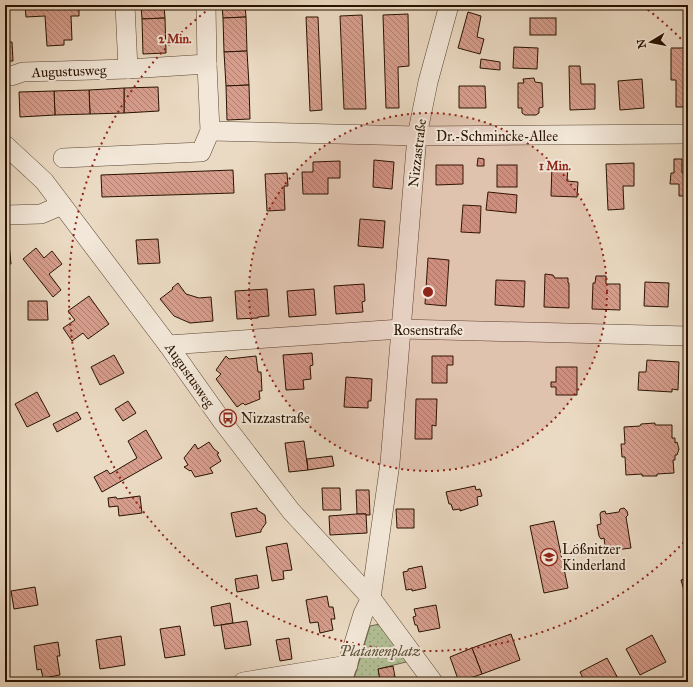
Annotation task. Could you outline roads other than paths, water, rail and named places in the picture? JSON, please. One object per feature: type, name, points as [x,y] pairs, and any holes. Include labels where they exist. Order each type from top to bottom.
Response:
[{"type":"street","points":[[125,5],[128,69]]},
{"type":"street","points":[[63,158],[201,152],[210,131],[206,5]]},
{"type":"street","name":"Nizzastraße","points":[[345,674],[363,614],[372,598],[390,463],[418,136],[428,82],[449,5]]},
{"type":"street","name":"Augustusweg","points":[[11,76],[23,72],[128,69],[207,64]]},
{"type":"street","name":"Dr.-Schmincke-Allee","points":[[210,131],[418,136],[688,134]]},
{"type":"street","name":"Augustusweg","points":[[5,145],[44,181],[168,345],[222,421],[291,511],[372,598],[433,682]]},
{"type":"street","points":[[5,215],[41,214],[62,205]]},
{"type":"street","name":"Rosenstraße","points":[[168,345],[401,329],[688,336]]},
{"type":"street","points":[[243,682],[345,674]]},
{"type":"place","name":"Nizzastraße","points":[[228,418]]},
{"type":"place","name":"Lößnitzer Kinderland","points":[[549,557]]},
{"type":"park label","name":"Platanenplatz","points":[[380,651]]}]
